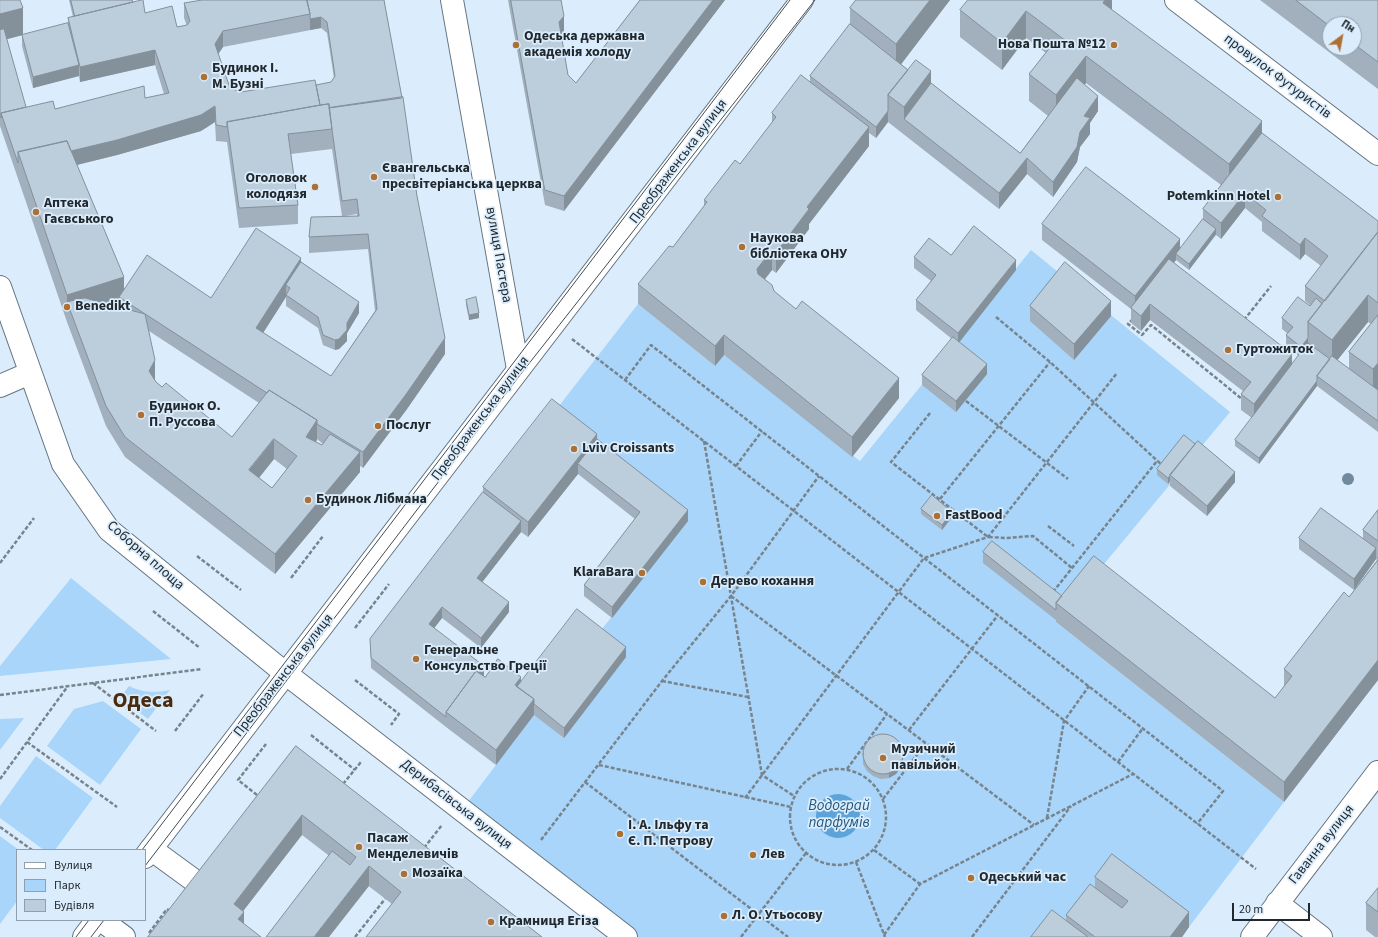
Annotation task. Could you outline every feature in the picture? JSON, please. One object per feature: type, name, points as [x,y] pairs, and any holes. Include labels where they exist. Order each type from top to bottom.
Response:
[{"type":"street","name":"вулиця Пастера","points":[[452,0],[518,369]]},
{"type":"street","name":"Преображенська вулиця","points":[[148,853],[802,0]]},
{"type":"street","name":"провулок Футуристів","points":[[1176,0],[1378,154]]},
{"type":"street","name":"Соборна площа","points":[[0,287],[63,464],[109,530],[285,673]]},
{"type":"street","points":[[0,386],[30,373]]},
{"type":"street","name":"Дерибасівська вулиця","points":[[285,673],[626,937]]},
{"type":"street","name":"Гаванна вулиця","points":[[1252,937],[1378,772]]},
{"type":"street","points":[[148,853],[203,887]]},
{"type":"street","points":[[1278,903],[1321,937]]},
{"type":"street","points":[[84,937],[96,921]]},
{"type":"street","points":[[103,921],[124,937]]},
{"type":"path","points":[[1241,324],[1271,286]]},
{"type":"path","points":[[1137,313],[1128,324],[1142,335],[1151,324],[1242,399]]},
{"type":"path","points":[[1238,316],[1244,321]]},
{"type":"path","points":[[996,317],[1050,362],[1163,466]]},
{"type":"path","points":[[554,325],[1256,869]]},
{"type":"path","points":[[625,380],[652,345],[1223,791],[1197,824]]},
{"type":"path","points":[[940,500],[1050,362]]},
{"type":"path","points":[[988,537],[1117,372]]},
{"type":"path","points":[[966,401],[1068,479]]},
{"type":"path","points":[[930,414],[891,462],[994,542]]},
{"type":"path","points":[[736,466],[762,431]]},
{"type":"path","points":[[704,441],[762,775],[794,796]]},
{"type":"path","points":[[1047,587],[1053,592],[1157,461]]},
{"type":"path","points":[[526,859],[662,681],[731,596],[819,476]]},
{"type":"path","points":[[0,563],[34,518]]},
{"type":"path","points":[[1048,526],[1074,546]]},
{"type":"path","points":[[291,578],[323,536]]},
{"type":"path","points":[[745,798],[924,558],[988,537],[1006,538],[1033,536],[1072,568]]},
{"type":"path","points":[[197,556],[240,590]]},
{"type":"path","points":[[355,628],[389,584]]},
{"type":"path","points":[[731,596],[1034,825]]},
{"type":"path","points":[[154,611],[200,648]]},
{"type":"path","points":[[908,730],[998,615]]},
{"type":"path","points":[[0,695],[202,669]]},
{"type":"path","points":[[355,680],[399,714]]},
{"type":"path","points":[[662,681],[748,697]]},
{"type":"path","points":[[93,683],[156,731]]},
{"type":"path","points":[[0,779],[68,686]]},
{"type":"path","points":[[1047,819],[1064,720],[1089,686]]},
{"type":"path","points":[[175,731],[204,693]]},
{"type":"path","points":[[847,769],[887,714]]},
{"type":"path","points":[[1118,762],[1143,728]]},
{"type":"path","points":[[311,735],[355,770]]},
{"type":"path","points":[[27,742],[117,807]]},
{"type":"path","points":[[883,799],[926,743]]},
{"type":"path","points":[[257,795],[238,780],[266,744]]},
{"type":"path","points":[[598,765],[791,807]]},
{"type":"path","points":[[834,768],[847,769],[858,773],[869,779],[877,788],[883,799],[886,812],[886,826],[882,838],[874,850],[866,857],[856,862],[843,865],[830,864],[817,860],[806,853],[798,844],[792,832],[790,820],[794,796],[801,785],[810,777],[822,771],[834,768]]},
{"type":"path","points":[[885,936],[920,884],[1133,774]]},
{"type":"path","points":[[585,782],[788,937]]},
{"type":"path","points":[[420,853],[456,806]]},
{"type":"path","points":[[972,937],[1071,806]]},
{"type":"path","points":[[0,827],[31,849]]},
{"type":"path","points":[[874,850],[920,884]]},
{"type":"path","points":[[741,937],[806,853]]},
{"type":"path","points":[[856,862],[885,936]]},
{"type":"path","points":[[355,937],[385,899]]},
{"type":"path","points":[[146,937],[167,909],[173,914]]},
{"type":"green space","points":[[1031,250],[1230,412],[1056,622],[1284,802],[1189,927],[1062,937],[638,937],[468,802],[549,696],[688,521],[552,415],[638,304],[715,366],[724,355],[860,461]]},
{"type":"green space","points":[[71,578],[171,659],[0,676],[0,666]]},
{"type":"green space","points":[[129,686],[149,692],[170,690],[148,719],[120,698]]},
{"type":"green space","points":[[103,701],[141,729],[100,785],[47,746],[74,709]]},
{"type":"green space","points":[[24,718],[0,750],[0,719]]},
{"type":"green space","points":[[36,756],[93,798],[56,849],[43,849],[0,818],[0,806]]},
{"type":"green space","points":[[0,836],[18,849],[16,849],[16,902],[0,924]]},
{"type":"water","name":"Водограй парфумів","points":[[838,794],[850,798],[856,804],[860,816],[856,828],[850,834],[838,838],[826,834],[820,828],[816,816],[820,804],[826,798]]},
{"type":"building","points":[[0,0],[20,0],[23,8],[0,14]]},
{"type":"building","points":[[71,0],[132,0],[133,2],[75,16]]},
{"type":"building","points":[[143,0],[145,13],[172,6],[177,27],[187,25],[190,21],[184,3],[202,0],[307,0],[310,14],[223,31],[215,44],[230,88],[241,92],[315,80],[320,105],[227,122],[227,127],[216,125],[215,106],[201,115],[117,140],[71,151],[67,141],[18,152],[18,163],[1,113],[53,101],[55,109],[144,86],[145,98],[169,93],[155,50],[80,67],[68,18]]},
{"type":"building","name":"Будинок І. М. Бузні","points":[[307,0],[384,0],[402,98],[329,108],[329,104],[320,105],[316,85],[331,82],[335,76],[327,22],[321,17],[310,19]]},
{"type":"building","points":[[511,0],[561,0],[564,16],[559,22],[568,75],[576,83],[640,0],[713,0],[564,196],[545,190]]},
{"type":"building","points":[[856,0],[930,0],[896,44],[850,8]]},
{"type":"building","points":[[968,0],[1105,0],[1103,3],[1262,121],[1229,164],[1086,56],[1056,95],[1029,74],[1055,41],[1062,47],[1066,41],[1026,11],[1002,43],[960,10]]},
{"type":"building","points":[[1296,0],[1378,0],[1378,62],[1362,50],[1362,16],[1322,16],[1322,20]]},
{"type":"building","points":[[68,23],[79,65],[33,77],[22,35]]},
{"type":"building","points":[[850,24],[908,70],[888,95],[888,111],[876,127],[810,76]]},
{"type":"building","points":[[4,29],[26,107],[1,113],[1,118],[0,30]]},
{"type":"building","points":[[916,60],[931,71],[904,107],[888,95]]},
{"type":"building","points":[[801,75],[869,127],[807,207],[809,209],[776,253],[772,250],[757,269],[758,274],[772,285],[774,291],[796,309],[802,301],[899,378],[852,437],[724,335],[715,346],[638,284],[669,246],[673,247],[707,202],[704,200],[735,160],[740,164],[776,117],[772,113]]},
{"type":"building","points":[[1077,78],[1098,96],[1084,116],[1090,118],[1080,132],[1077,147],[1053,182],[1027,158],[999,193],[904,119],[931,83],[1020,153]]},
{"type":"building","points":[[403,97],[417,196],[445,338],[407,393],[363,452],[317,424],[317,420],[269,390],[267,393],[119,297],[147,255],[211,298],[256,228],[301,258],[256,328],[331,376],[377,309],[368,234],[309,237],[311,217],[359,216],[357,199],[342,201],[329,108]]},
{"type":"building","points":[[329,104],[332,129],[288,134],[298,205],[239,208],[227,122]]},
{"type":"building","points":[[1262,133],[1378,221],[1378,232],[1325,301],[1305,286],[1328,256],[1305,238],[1300,245],[1262,216],[1266,210],[1245,193],[1221,223],[1203,209]]},
{"type":"building","points":[[67,141],[124,277],[67,295],[18,152]]},
{"type":"building","points":[[1086,167],[1180,239],[1135,296],[1042,224]]},
{"type":"building","points":[[1203,219],[1216,229],[1189,264],[1176,254]]},
{"type":"building","points":[[974,226],[1016,260],[958,333],[916,300],[936,275],[914,257],[929,238],[951,255]]},
{"type":"building","points":[[1378,232],[1378,303],[1368,295],[1332,340],[1308,322]]},
{"type":"building","name":"Гуртожиток","points":[[1169,259],[1292,354],[1254,404],[1241,394],[1251,382],[1150,304],[1141,316],[1131,308]]},
{"type":"building","points":[[301,262],[359,302],[347,323],[347,330],[339,339],[335,340],[323,335],[318,317],[286,295],[290,288],[286,285]]},
{"type":"building","points":[[1065,262],[1111,301],[1074,344],[1030,306]]},
{"type":"building","points":[[476,297],[479,313],[469,315],[466,300]]},
{"type":"building","points":[[1298,297],[1310,306],[1316,298],[1322,304],[1308,322],[1308,338],[1301,347],[1286,335],[1293,327],[1282,318]]},
{"type":"building","points":[[85,298],[145,314],[155,360],[149,371],[156,382],[162,387],[166,383],[232,437],[269,390],[317,420],[306,437],[322,445],[330,434],[360,452],[275,554],[125,437],[106,406],[67,302]],"holes":[[[274,439],[297,456],[272,488],[249,470]]]},
{"type":"building","points":[[1378,315],[1378,363],[1373,369],[1349,352]]},
{"type":"building","points":[[953,337],[987,364],[956,401],[922,375]]},
{"type":"building","points":[[1308,343],[1330,359],[1317,376],[1317,381],[1259,458],[1235,440]]},
{"type":"building","points":[[1332,356],[1378,390],[1378,421],[1317,376]]},
{"type":"building","points":[[552,399],[597,434],[528,522],[483,487]]},
{"type":"building","points":[[1184,435],[1195,444],[1168,478],[1157,469]]},
{"type":"building","points":[[597,439],[688,510],[612,607],[584,585],[640,512],[578,464]]},
{"type":"building","points":[[1198,441],[1235,472],[1207,506],[1170,475]]},
{"type":"building","points":[[483,492],[521,521],[477,578],[509,602],[481,638],[442,607],[429,624],[484,666],[479,673],[476,671],[446,712],[446,717],[371,658],[370,639]]},
{"type":"building","name":"FastBood","points":[[932,495],[952,512],[942,525],[921,509]]},
{"type":"building","points":[[1321,508],[1376,548],[1354,579],[1299,538]]},
{"type":"building","points":[[1378,510],[1378,541],[1363,530]]},
{"type":"building","points":[[992,541],[1062,596],[1056,603],[1056,610],[983,552]]},
{"type":"building","points":[[1094,556],[1275,698],[1292,676],[1284,669],[1344,592],[1349,597],[1378,560],[1378,660],[1284,782],[1056,603]]},
{"type":"building","points":[[577,609],[626,647],[564,728],[534,704],[534,699],[517,687]]},
{"type":"building","points":[[498,659],[521,677],[515,685],[534,699],[496,750],[446,712],[476,671],[485,677]]},
{"type":"building","name":"Музичний павільйон","points":[[883,734],[891,736],[897,740],[901,746],[903,754],[901,762],[897,768],[891,772],[883,774],[875,772],[869,768],[865,762],[863,754],[865,746],[869,740],[875,736]]},
{"type":"building","name":"Пасаж Менделевичів","points":[[296,746],[542,937],[366,937],[401,892],[369,866],[314,937],[266,937],[332,851],[350,865],[356,857],[302,815],[234,904],[244,912],[238,919],[261,937],[148,937]]},
{"type":"building","points":[[1112,854],[1189,912],[1170,937],[1095,937],[1066,915],[1090,884],[1122,908],[1128,901],[1095,877]]},
{"type":"building","points":[[1378,888],[1378,912],[1366,903]]},
{"type":"building","points":[[1052,910],[1088,937],[1031,937]]},
{"type":"tram line","points":[[143,849],[790,0]]},
{"type":"tram line","points":[[146,865],[520,375],[815,0]]},
{"type":"tram line","points":[[76,937],[88,921]]},
{"type":"tram line","points":[[91,937],[103,921]]},
{"type":"place","name":"Одеська державна академія холоду","points":[[516,45]]},
{"type":"place","name":"Нова Пошта №12","points":[[1114,45]]},
{"type":"place","name":"Будинок І. М. Бузні","points":[[204,77]]},
{"type":"place","name":"Євангельська пресвітеріанська церква","points":[[374,177]]},
{"type":"place","name":"Оголовок колодязя","points":[[315,187]]},
{"type":"place","name":"Potemkinn Hotel","points":[[1278,197]]},
{"type":"place","name":"Аптека Гаєвського","points":[[36,212]]},
{"type":"place","name":"Наукова бібліотека ОНУ","points":[[742,247]]},
{"type":"place","name":"Benedikt","points":[[67,307]]},
{"type":"place","name":"Гуртожиток","points":[[1228,350]]},
{"type":"place","name":"Будинок О. П. Руссова","points":[[141,415]]},
{"type":"place","name":"Послуг","points":[[378,426]]},
{"type":"place","name":"Lviv Croissants","points":[[574,449]]},
{"type":"place","name":"Будинок Лібмана","points":[[308,500]]},
{"type":"place","name":"FastBood","points":[[937,516]]},
{"type":"place","name":"KlaraBara","points":[[642,573]]},
{"type":"place","name":"Дерево кохання","points":[[703,582]]},
{"type":"place","name":"Генеральне Консульство Греції","points":[[416,659]]},
{"type":"place","name":"Музичний павільйон","points":[[883,758]]},
{"type":"place","name":"І. А. Ільфу та Є. П. Петрову","points":[[620,834]]},
{"type":"place","name":"Пасаж Менделевичів","points":[[359,847]]},
{"type":"place","name":"Лев","points":[[753,855]]},
{"type":"place","name":"Мозаїка","points":[[404,874]]},
{"type":"place","name":"Одеський час","points":[[971,878]]},
{"type":"place","name":"Л. О. Утьосову","points":[[724,916]]},
{"type":"place","name":"Крамниця Егіза","points":[[491,922]]},
{"type":"district","name":"Одеса","points":[[143,702]]}]
